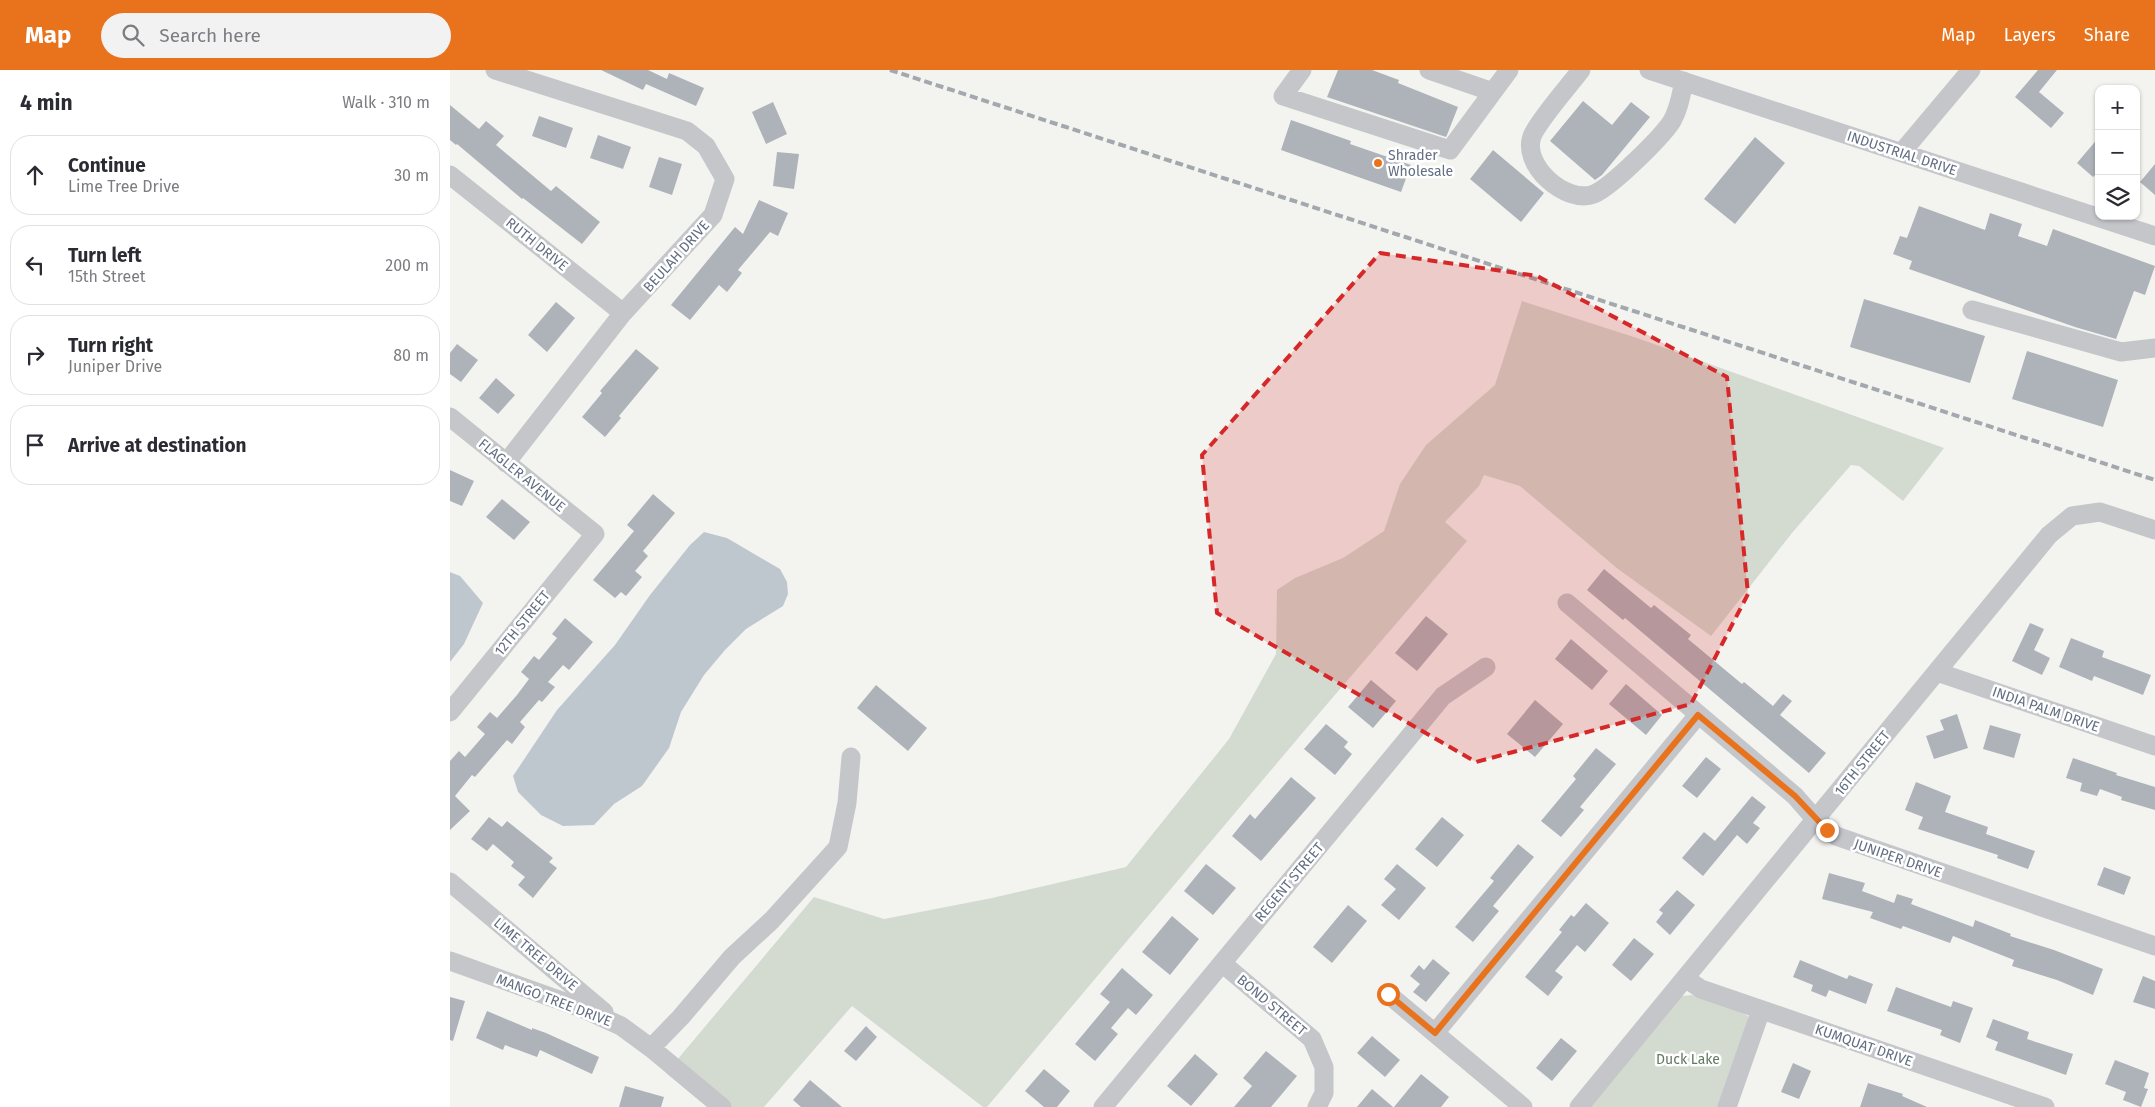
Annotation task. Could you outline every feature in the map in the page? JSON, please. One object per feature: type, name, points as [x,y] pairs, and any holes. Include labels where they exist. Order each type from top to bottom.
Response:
[{"type":"street","name":"BEULAH DRIVE","points":[[495,70],[686,131],[706,146],[725,179],[713,215],[623,313],[506,463]]},
{"type":"street","points":[[1302,70],[1282,96],[1450,150],[1509,70]]},
{"type":"street","points":[[1429,70],[1492,92]]},
{"type":"street","points":[[1582,70],[1533,134],[1530,147],[1536,166],[1548,179],[1570,193],[1580,195],[1594,194],[1636,161],[1655,141],[1672,121],[1679,105],[1684,81]]},
{"type":"street","name":"INDUSTRIAL DRIVE","points":[[1649,70],[2155,236]]},
{"type":"street","points":[[1902,152],[1970,70]]},
{"type":"street","name":"RUTH DRIVE","points":[[450,175],[623,313]]},
{"type":"street","points":[[1972,310],[2121,352],[2155,348]]},
{"type":"street","name":"FLAGLER AVENUE","points":[[450,417],[595,534]]},
{"type":"street","points":[[450,430],[478,439]]},
{"type":"street","name":"16TH STREET","points":[[1579,1107],[2049,535],[2072,516],[2100,512],[2155,530]]},
{"type":"street","name":"12TH STREET","points":[[450,712],[595,534]]},
{"type":"street","name":"JUNIPER DRIVE","points":[[1567,604],[1795,796],[1816,820],[1836,836],[2155,946]]},
{"type":"street","name":"REGENT STREET","points":[[1103,1107],[1443,696],[1486,667]]},
{"type":"street","name":"INDIA PALM DRIVE","points":[[1937,672],[2155,746]]},
{"type":"street","points":[[1435,1033],[1698,715]]},
{"type":"street","points":[[651,1048],[681,1017],[732,957],[772,920],[838,847],[847,803],[851,757]]},
{"type":"street","name":"LIME TREE DRIVE","points":[[450,882],[621,1026]]},
{"type":"street","name":"MANGO TREE DRIVE","points":[[450,961],[584,1009],[621,1026],[651,1048],[722,1107]]},
{"type":"street","name":"BOND STREET","points":[[1222,963],[1312,1039],[1324,1067],[1324,1093],[1318,1107]]},
{"type":"street","name":"KUMQUAT DRIVE","points":[[1685,978],[1701,989],[2045,1107]]},
{"type":"street","points":[[1388,994],[1523,1107]]},
{"type":"street","points":[[1727,1107],[1761,1010]]},
{"type":"highlighted area","points":[[1380,253],[1537,276],[1727,377],[1748,594],[1691,704],[1476,762],[1217,613],[1202,455]]},
{"type":"green space","points":[[1522,301],[1637,338],[1944,448],[1903,501],[1859,466],[1851,465],[1792,533],[1711,636],[1618,569],[1520,486],[1484,475],[1479,486],[1445,522],[1467,541],[987,1107],[983,1107],[852,1006],[764,1107],[707,1107],[666,1073],[814,897],[884,919],[992,898],[1126,867],[1229,739],[1276,654],[1277,590],[1295,578],[1343,558],[1384,531],[1400,484],[1426,445],[1495,385]]},
{"type":"green space","name":"Duck Lake","points":[[1692,995],[1723,1003],[1748,1016],[1750,1027],[1722,1107],[1587,1107],[1680,996]]},
{"type":"shaded area","points":[[704,532],[727,538],[780,569],[787,582],[788,594],[783,606],[746,629],[704,675],[681,712],[669,748],[642,786],[614,804],[594,825],[563,826],[541,815],[518,792],[513,776],[557,710],[615,645],[650,595],[690,545]]},
{"type":"shaded area","points":[[450,572],[460,576],[483,603],[464,644],[450,662]]},
{"type":"building","points":[[601,70],[648,70],[667,79],[669,73],[704,88],[696,106],[646,84],[643,90]]},
{"type":"building","points":[[1338,70],[1372,70],[1399,80],[1398,83],[1458,107],[1446,137],[1327,97]]},
{"type":"building","points":[[2038,70],[2057,70],[2039,92],[2064,113],[2051,128],[2015,97]]},
{"type":"building","points":[[1583,101],[1612,125],[1631,102],[1650,117],[1602,175],[1595,180],[1550,141]]},
{"type":"building","points":[[773,102],[787,134],[766,144],[752,112]]},
{"type":"building","points":[[450,105],[479,129],[486,121],[504,136],[496,145],[551,191],[556,186],[600,222],[582,244],[522,199],[450,140]]},
{"type":"building","points":[[539,116],[573,128],[566,148],[532,136]]},
{"type":"building","points":[[1291,120],[1351,141],[1350,144],[1411,165],[1401,192],[1281,150]]},
{"type":"building","points":[[598,135],[631,147],[623,169],[590,158]]},
{"type":"building","points":[[1755,137],[1785,163],[1735,224],[1704,199]]},
{"type":"building","points":[[2095,142],[2095,175],[2093,177],[2077,163]]},
{"type":"building","points":[[1493,150],[1544,193],[1521,222],[1470,179]]},
{"type":"building","points":[[777,152],[799,154],[794,189],[773,186]]},
{"type":"building","points":[[659,157],[682,164],[672,195],[649,187]]},
{"type":"building","points":[[2155,164],[2155,195],[2140,182]]},
{"type":"building","points":[[759,200],[788,213],[778,236],[770,232],[738,270],[742,273],[727,292],[719,285],[690,320],[671,305],[735,227],[743,234]]},
{"type":"building","points":[[1919,206],[1985,230],[1990,213],[2022,224],[2018,236],[2047,246],[2053,229],[2155,266],[2145,295],[2134,291],[2116,339],[2075,327],[1909,269],[1912,261],[1893,254],[1900,236],[1907,238]]},
{"type":"building","points":[[1864,299],[1985,336],[1970,383],[1850,347]]},
{"type":"building","points":[[556,302],[575,318],[547,352],[528,335]]},
{"type":"building","points":[[457,344],[478,360],[461,382],[450,374],[450,353]]},
{"type":"building","points":[[636,349],[659,368],[619,416],[621,418],[605,437],[582,417],[602,393],[600,391]]},
{"type":"building","points":[[2027,351],[2118,380],[2103,427],[2012,399]]},
{"type":"building","points":[[496,378],[515,395],[498,414],[479,398]]},
{"type":"building","points":[[450,470],[474,481],[462,506],[450,501]]},
{"type":"building","points":[[653,494],[675,513],[643,551],[648,556],[635,571],[642,577],[626,596],[621,592],[615,598],[593,580],[634,531],[627,525]]},
{"type":"building","points":[[502,499],[530,522],[514,540],[486,517]]},
{"type":"building","points":[[1604,569],[1651,608],[1654,605],[1691,635],[1688,639],[1742,684],[1744,682],[1773,706],[1783,694],[1792,701],[1780,715],[1826,753],[1809,773],[1625,618],[1623,620],[1587,590]]},
{"type":"building","points":[[1426,616],[1448,634],[1417,671],[1395,653]]},
{"type":"building","points":[[565,618],[593,642],[569,670],[563,665],[548,682],[555,687],[542,702],[539,700],[520,722],[525,727],[512,744],[507,740],[475,777],[472,775],[455,796],[470,811],[450,830],[450,761],[459,751],[465,757],[485,734],[477,727],[490,712],[497,718],[517,695],[529,679],[521,672],[534,656],[539,660],[557,638],[552,634]]},
{"type":"building","points":[[2030,623],[2044,629],[2034,650],[2050,658],[2042,675],[2012,661]]},
{"type":"building","points":[[2071,638],[2104,651],[2102,657],[2151,675],[2143,695],[2094,676],[2092,681],[2059,667]]},
{"type":"building","points":[[1571,639],[1608,671],[1592,690],[1555,659]]},
{"type":"building","points":[[1371,680],[1396,701],[1373,728],[1348,707]]},
{"type":"building","points":[[1626,684],[1662,715],[1646,735],[1609,704]]},
{"type":"building","points":[[876,685],[927,728],[908,751],[857,708]]},
{"type":"building","points":[[1535,700],[1563,724],[1535,757],[1507,734]]},
{"type":"building","points":[[1957,714],[1968,748],[1934,759],[1926,736],[1944,730],[1940,720]]},
{"type":"building","points":[[1326,724],[1348,742],[1344,747],[1352,754],[1335,775],[1304,749]]},
{"type":"building","points":[[1990,725],[2021,734],[2014,758],[1983,749]]},
{"type":"building","points":[[1596,748],[1616,764],[1580,807],[1584,810],[1561,837],[1541,821],[1576,779],[1573,776]]},
{"type":"building","points":[[1706,757],[1721,769],[1697,798],[1682,786]]},
{"type":"building","points":[[2073,758],[2117,773],[2116,775],[2155,787],[2155,810],[2121,800],[2122,797],[2100,789],[2097,796],[2080,791],[2082,783],[2066,778]]},
{"type":"building","points":[[1291,777],[1316,798],[1261,861],[1232,836],[1250,814],[1255,819]]},
{"type":"building","points":[[1916,782],[1951,796],[1945,812],[1988,827],[1986,834],[2035,851],[2028,869],[1997,858],[1998,855],[1918,829],[1923,817],[1905,810]]},
{"type":"building","points":[[1752,796],[1766,807],[1753,823],[1760,828],[1747,844],[1737,835],[1703,876],[1682,858],[1704,832],[1715,841]]},
{"type":"building","points":[[489,817],[502,827],[507,821],[553,858],[549,862],[557,868],[533,898],[518,885],[525,877],[511,866],[514,862],[493,844],[487,851],[471,839]]},
{"type":"building","points":[[1442,817],[1464,835],[1437,867],[1415,849]]},
{"type":"building","points":[[1518,844],[1534,857],[1493,906],[1499,911],[1473,942],[1455,927],[1494,881],[1490,878]]},
{"type":"building","points":[[1206,864],[1236,888],[1213,915],[1184,891]]},
{"type":"building","points":[[1397,864],[1426,888],[1399,920],[1381,905],[1396,889],[1384,879]]},
{"type":"building","points":[[2104,867],[2131,877],[2124,895],[2097,885]]},
{"type":"building","points":[[1829,873],[1865,883],[1862,891],[1894,903],[1897,894],[1913,899],[1911,904],[1973,927],[1975,920],[2011,934],[2010,936],[2054,950],[2103,969],[2093,995],[2057,980],[2012,966],[2014,960],[1953,936],[1950,943],[1903,926],[1901,929],[1870,918],[1873,912],[1822,899]]},
{"type":"building","points":[[1677,890],[1695,905],[1670,935],[1656,922],[1663,913],[1659,910]]},
{"type":"building","points":[[1586,903],[1609,923],[1585,952],[1577,945],[1555,971],[1563,977],[1548,996],[1525,977],[1562,932],[1559,930],[1571,915],[1574,917]]},
{"type":"building","points":[[1348,905],[1367,921],[1332,963],[1313,947]]},
{"type":"building","points":[[1172,916],[1199,939],[1170,975],[1142,952]]},
{"type":"building","points":[[1634,938],[1654,954],[1631,981],[1612,965]]},
{"type":"building","points":[[1433,959],[1450,973],[1426,1002],[1413,992],[1420,984],[1410,976],[1419,965],[1424,970]]},
{"type":"building","points":[[1800,960],[1847,979],[1849,975],[1873,984],[1866,1004],[1829,990],[1826,997],[1811,991],[1813,985],[1793,977]]},
{"type":"building","points":[[1122,968],[1153,995],[1136,1015],[1128,1008],[1111,1028],[1118,1034],[1095,1061],[1075,1044],[1110,1002],[1100,994]]},
{"type":"building","points":[[2143,976],[2155,981],[2155,1009],[2133,1002]]},
{"type":"building","points":[[1896,987],[1951,1007],[1953,1001],[1973,1008],[1960,1043],[1940,1035],[1942,1030],[1887,1011]]},
{"type":"building","points":[[450,997],[465,1001],[453,1041],[450,1040]]},
{"type":"building","points":[[487,1011],[532,1030],[532,1028],[546,1033],[599,1057],[592,1074],[540,1050],[537,1057],[505,1045],[503,1050],[476,1038]]},
{"type":"building","points":[[1993,1019],[2029,1032],[2027,1039],[2073,1054],[2066,1075],[1995,1050],[1998,1042],[1986,1037]]},
{"type":"building","points":[[866,1026],[877,1037],[856,1061],[844,1051]]},
{"type":"building","points":[[1372,1036],[1400,1060],[1385,1077],[1357,1053]]},
{"type":"building","points":[[1561,1038],[1577,1051],[1552,1081],[1536,1068]]},
{"type":"building","points":[[1266,1051],[1297,1076],[1271,1107],[1234,1107],[1252,1086],[1243,1078]]},
{"type":"building","points":[[1195,1054],[1218,1074],[1191,1106],[1167,1086]]},
{"type":"building","points":[[2115,1060],[2149,1073],[2144,1088],[2148,1089],[2141,1107],[2123,1100],[2126,1092],[2105,1084]]},
{"type":"building","points":[[1793,1063],[1811,1071],[1799,1099],[1781,1092]]},
{"type":"building","points":[[1044,1069],[1070,1091],[1057,1107],[1044,1107],[1025,1091]]},
{"type":"building","points":[[1421,1074],[1449,1097],[1441,1107],[1394,1107]]},
{"type":"building","points":[[810,1080],[842,1107],[801,1107],[793,1100]]},
{"type":"building","points":[[1868,1083],[1903,1094],[1902,1096],[1927,1107],[1860,1107]]},
{"type":"building","points":[[625,1086],[664,1097],[661,1107],[619,1107]]},
{"type":"building","points":[[1372,1089],[1393,1107],[1357,1107]]},
{"type":"railway","points":[[890,70],[2155,480]]},
{"type":"place","name":"Shrader Wholesale","points":[[1378,163]]},
{"type":"route","points":[[1388,994],[1435,1033],[1698,715],[1795,796],[1827,830]]}]
